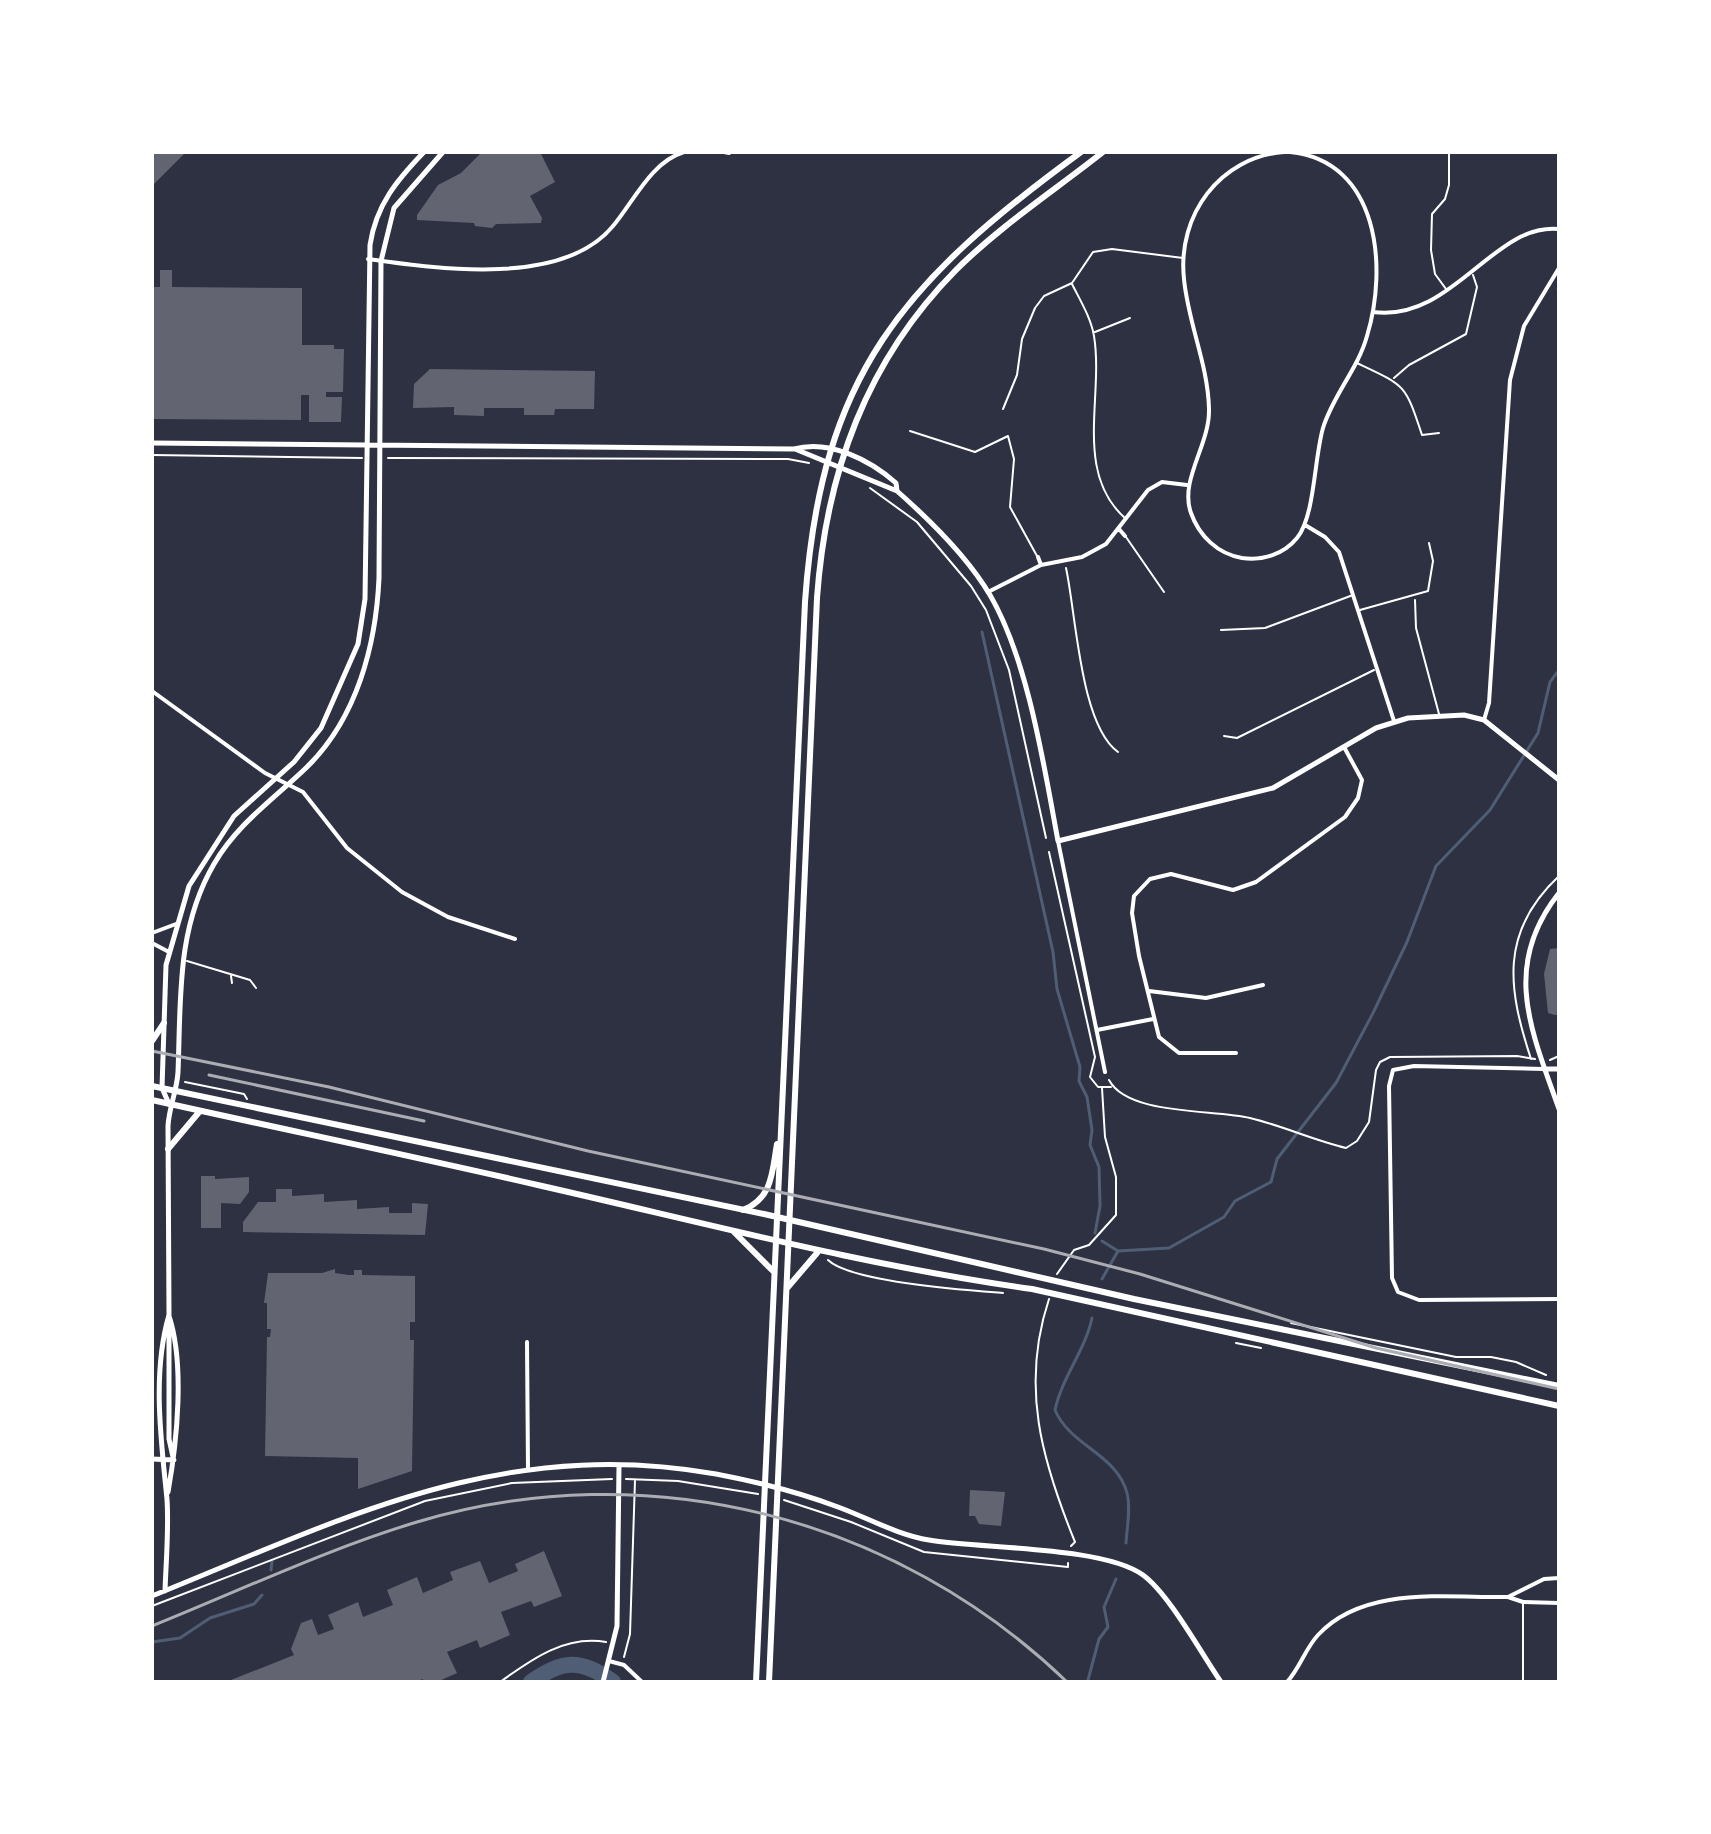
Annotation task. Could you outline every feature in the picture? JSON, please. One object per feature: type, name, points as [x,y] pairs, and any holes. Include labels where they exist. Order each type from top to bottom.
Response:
[{"type":"main road","points":[[756,1682],[805,602],[815,509],[833,437],[872,357],[926,281],[994,217],[1081,152]]},
{"type":"main road","points":[[769,1682],[817,598],[827,513],[846,442],[893,350],[950,277],[984,246],[1103,152]]},
{"type":"main road","points":[[152,1041],[164,1023]]},
{"type":"main road","points":[[152,1086],[776,1217],[1035,1278],[1559,1386]]},
{"type":"main road","points":[[152,1100],[543,1186],[821,1253],[1032,1289],[1559,1406]]},
{"type":"main road","points":[[168,1149],[200,1111]]},
{"type":"main road","points":[[743,1210],[762,1199],[772,1181],[782,1129]]},
{"type":"main road","points":[[734,1232],[773,1271]]},
{"type":"main road","points":[[788,1287],[821,1253]]},
{"type":"street","points":[[169,1104],[162,1088],[169,952],[189,886],[214,842],[245,804],[278,777],[321,728],[358,644],[365,599],[368,259],[379,208],[399,178],[424,152]]},
{"type":"street","points":[[167,1500],[161,1460],[162,1337],[169,1315],[169,1104],[175,1091],[182,959],[193,913],[214,865],[262,804],[309,765],[335,732],[372,647],[379,578],[381,261],[394,208],[443,152]]},
{"type":"street","points":[[368,259],[513,268],[564,260],[604,236],[660,164],[684,152]]},
{"type":"street","points":[[1284,152],[1269,153],[1233,167],[1213,185],[1194,214],[1184,258],[1184,277],[1207,383],[1209,409],[1208,433],[1187,485],[1190,511],[1200,531],[1215,548],[1233,556],[1273,556],[1286,549],[1305,525],[1324,424],[1356,362],[1373,312],[1377,244],[1366,209],[1339,172],[1322,159],[1290,152]]},
{"type":"street","points":[[1373,312],[1408,311],[1447,291],[1524,235],[1543,227],[1559,229]]},
{"type":"street","points":[[1484,720],[1489,703],[1510,380],[1524,326],[1559,268]]},
{"type":"street","points":[[152,443],[823,447],[846,454],[886,475],[896,483],[897,491]]},
{"type":"street","points":[[794,449],[897,491],[966,562],[988,592],[1020,669],[1105,1072]]},
{"type":"street","points":[[988,592],[1041,565],[1082,557],[1106,544],[1156,484],[1187,485]]},
{"type":"street","points":[[1305,525],[1325,537],[1339,552],[1394,721]]},
{"type":"street","points":[[1119,529],[1125,536]]},
{"type":"street","points":[[1038,557],[1041,565]]},
{"type":"street","points":[[1064,560],[1066,568]]},
{"type":"street","points":[[152,691],[265,773],[303,792],[347,848],[402,892],[448,917],[515,939]]},
{"type":"street","points":[[1058,841],[1263,792],[1394,721],[1440,715],[1484,720],[1559,780]]},
{"type":"street","points":[[1236,1053],[1179,1053],[1159,1037],[1132,913],[1138,889],[1150,879],[1171,874],[1233,890],[1256,882],[1354,808],[1362,780],[1344,747]]},
{"type":"street","points":[[1559,893],[1536,927],[1524,974],[1526,1005],[1559,1109]]},
{"type":"street","points":[[152,933],[176,924]]},
{"type":"street","points":[[152,943],[182,959]]},
{"type":"street","points":[[1149,991],[1206,998],[1263,985]]},
{"type":"street","points":[[1097,1030],[1153,1019]]},
{"type":"street","points":[[1559,1069],[1414,1066],[1393,1070],[1389,1086],[1388,1152],[1392,1278],[1398,1292],[1419,1300],[1559,1299]]},
{"type":"street","points":[[165,1591],[167,1500],[174,1460],[177,1339],[169,1315]]},
{"type":"street","points":[[527,1342],[528,1470]]},
{"type":"street","points":[[152,1459],[174,1460]]},
{"type":"street","points":[[603,1682],[612,1651],[618,1601],[619,1466]]},
{"type":"street","points":[[152,1596],[389,1500],[450,1483],[528,1470],[619,1466],[692,1471],[773,1486],[929,1540],[1069,1554],[1130,1569],[1154,1585],[1221,1682]]},
{"type":"street","points":[[1508,1597],[1544,1579],[1559,1578]]},
{"type":"street","points":[[1287,1682],[1319,1633],[1337,1619],[1364,1607],[1406,1597],[1508,1597],[1523,1602],[1559,1603]]},
{"type":"street","points":[[609,1661],[624,1665],[642,1682]]},
{"type":"lane","points":[[1447,291],[1435,274],[1431,250],[1432,214],[1445,199],[1449,185],[1449,152]]},
{"type":"lane","points":[[1003,409],[1017,376],[1022,339],[1035,308],[1044,296],[1072,283],[1093,252],[1103,250],[1184,258]]},
{"type":"lane","points":[[1394,378],[1409,365],[1466,334],[1477,287],[1472,272]]},
{"type":"lane","points":[[1072,283],[1094,333],[1098,383],[1096,470],[1106,499],[1126,519]]},
{"type":"lane","points":[[1094,333],[1130,318]]},
{"type":"lane","points":[[1356,362],[1394,378],[1412,401],[1422,435],[1439,433]]},
{"type":"lane","points":[[910,431],[975,452],[1008,436],[1014,453],[1010,507],[1038,557]]},
{"type":"lane","points":[[1125,536],[1164,592]]},
{"type":"lane","points":[[1359,611],[1406,596],[1415,598],[1428,591],[1433,561],[1429,543]]},
{"type":"lane","points":[[1066,568],[1073,602],[1075,641],[1099,733],[1118,752]]},
{"type":"lane","points":[[1221,630],[1265,628],[1353,595]]},
{"type":"lane","points":[[1415,598],[1416,628],[1440,715]]},
{"type":"lane","points":[[1224,736],[1237,738],[1377,669]]},
{"type":"lane","points":[[182,959],[250,980],[256,988]]},
{"type":"lane","points":[[231,974],[232,983]]},
{"type":"lane","points":[[1523,1602],[1523,1682]]},
{"type":"lane","points":[[500,1682],[546,1651],[572,1641],[606,1642]]},
{"type":"path","points":[[152,455],[356,458]]},
{"type":"path","points":[[390,458],[788,459],[814,464]]},
{"type":"path","points":[[863,484],[917,522],[971,586],[986,610],[1009,670],[1046,838]]},
{"type":"path","points":[[1049,852],[1095,1059],[1089,1074],[1093,1083],[1102,1088],[1112,1086]]},
{"type":"path","points":[[1105,1072],[1112,1086],[1141,1101],[1162,1107],[1259,1120],[1309,1139],[1346,1148],[1357,1141],[1369,1122],[1378,1066],[1390,1057],[1517,1056],[1534,1059]]},
{"type":"path","points":[[1551,1061],[1559,1056]]},
{"type":"path","points":[[190,1083],[244,1094],[251,1107]]},
{"type":"path","points":[[1056,1278],[1060,1265],[1074,1250],[1089,1245],[1116,1215],[1116,1177],[1105,1137],[1102,1088]]},
{"type":"path","points":[[821,1253],[829,1263],[880,1279],[1004,1293]]},
{"type":"path","points":[[1051,1291],[1040,1327],[1036,1402],[1049,1478],[1075,1542],[1071,1546]]},
{"type":"path","points":[[1324,1329],[1456,1357],[1509,1360],[1551,1377]]},
{"type":"path","points":[[152,1607],[368,1520],[425,1501],[512,1483],[609,1479]]},
{"type":"path","points":[[624,1657],[630,1634],[636,1479],[695,1483],[766,1496]]},
{"type":"path","points":[[781,1499],[851,1522],[924,1552],[1068,1567],[1068,1563]]},
{"type":"building","points":[[152,152],[186,152],[152,186]]},
{"type":"building","points":[[482,152],[540,152],[555,182],[530,196],[542,218],[541,223],[496,224],[492,228],[475,226],[474,223],[417,220],[417,215],[438,185],[461,173]]},
{"type":"building","points":[[160,270],[172,270],[172,287],[302,288],[302,345],[334,345],[334,349],[344,349],[343,392],[326,392],[326,397],[342,397],[341,422],[309,422],[309,395],[301,395],[301,420],[152,419],[152,287],[160,287]]},
{"type":"building","points":[[430,369],[595,371],[594,409],[555,409],[554,415],[524,415],[524,408],[484,408],[484,416],[454,415],[454,407],[413,408],[414,384]]},
{"type":"building","points":[[1559,948],[1559,1015],[1555,1015],[1548,1013],[1544,974],[1550,949]]},
{"type":"building","points":[[201,1176],[215,1176],[215,1179],[249,1177],[249,1192],[240,1204],[221,1203],[221,1228],[201,1228]]},
{"type":"building","points":[[276,1189],[292,1189],[292,1196],[324,1194],[324,1202],[357,1200],[357,1209],[389,1207],[389,1213],[412,1213],[412,1203],[428,1204],[425,1235],[243,1232],[243,1222],[258,1202],[276,1202]]},
{"type":"building","points":[[335,1269],[335,1273],[349,1275],[354,1275],[354,1270],[362,1270],[362,1275],[415,1276],[415,1322],[410,1322],[410,1340],[414,1340],[412,1471],[358,1489],[358,1458],[265,1456],[267,1337],[270,1337],[271,1329],[267,1329],[267,1303],[264,1303],[268,1273],[322,1273]]},
{"type":"building","points":[[970,1490],[1005,1492],[1001,1526],[979,1524],[975,1516],[969,1516]]},
{"type":"building","points":[[544,1551],[562,1596],[534,1607],[531,1601],[501,1612],[510,1635],[480,1648],[477,1640],[447,1652],[457,1673],[437,1682],[424,1682],[423,1679],[415,1682],[226,1682],[294,1655],[291,1649],[301,1623],[312,1619],[318,1635],[334,1629],[328,1615],[358,1602],[363,1617],[393,1605],[387,1590],[417,1577],[423,1593],[453,1580],[450,1572],[480,1561],[489,1583],[518,1571],[515,1564]]},
{"type":"waterway","points":[[982,632],[1053,952],[1057,989],[1080,1067],[1079,1081],[1087,1097],[1092,1130],[1090,1145],[1099,1167],[1100,1206],[1095,1233]]},
{"type":"waterway","points":[[1102,1279],[1118,1251],[1169,1248],[1224,1217],[1235,1201],[1271,1182],[1277,1159],[1336,1083],[1373,1013],[1407,942],[1436,866],[1490,810],[1538,733],[1550,682],[1559,670]]},
{"type":"waterway","points":[[1102,1241],[1118,1251]]},
{"type":"waterway","points":[[1092,1318],[1055,1410],[1071,1433],[1104,1459],[1122,1480],[1129,1505],[1126,1543]]},
{"type":"waterway","points":[[271,1570],[272,1561]]},
{"type":"waterway","points":[[1088,1680],[1099,1639],[1108,1627],[1104,1607],[1116,1579]]},
{"type":"waterway","points":[[152,1642],[180,1638],[210,1618],[254,1604],[262,1595]]},
{"type":"waterway","points":[[531,1682],[552,1669],[572,1665],[591,1669],[613,1682]]},
{"type":"railway","points":[[152,1051],[329,1087],[588,1151],[1044,1249],[1140,1274],[1376,1348],[1559,1389]]},
{"type":"railway","points":[[209,1075],[424,1121]]},
{"type":"railway","points":[[152,1626],[317,1558],[417,1522],[504,1502],[591,1495],[678,1499],[764,1514],[846,1540],[925,1577],[999,1625],[1067,1682]]}]
